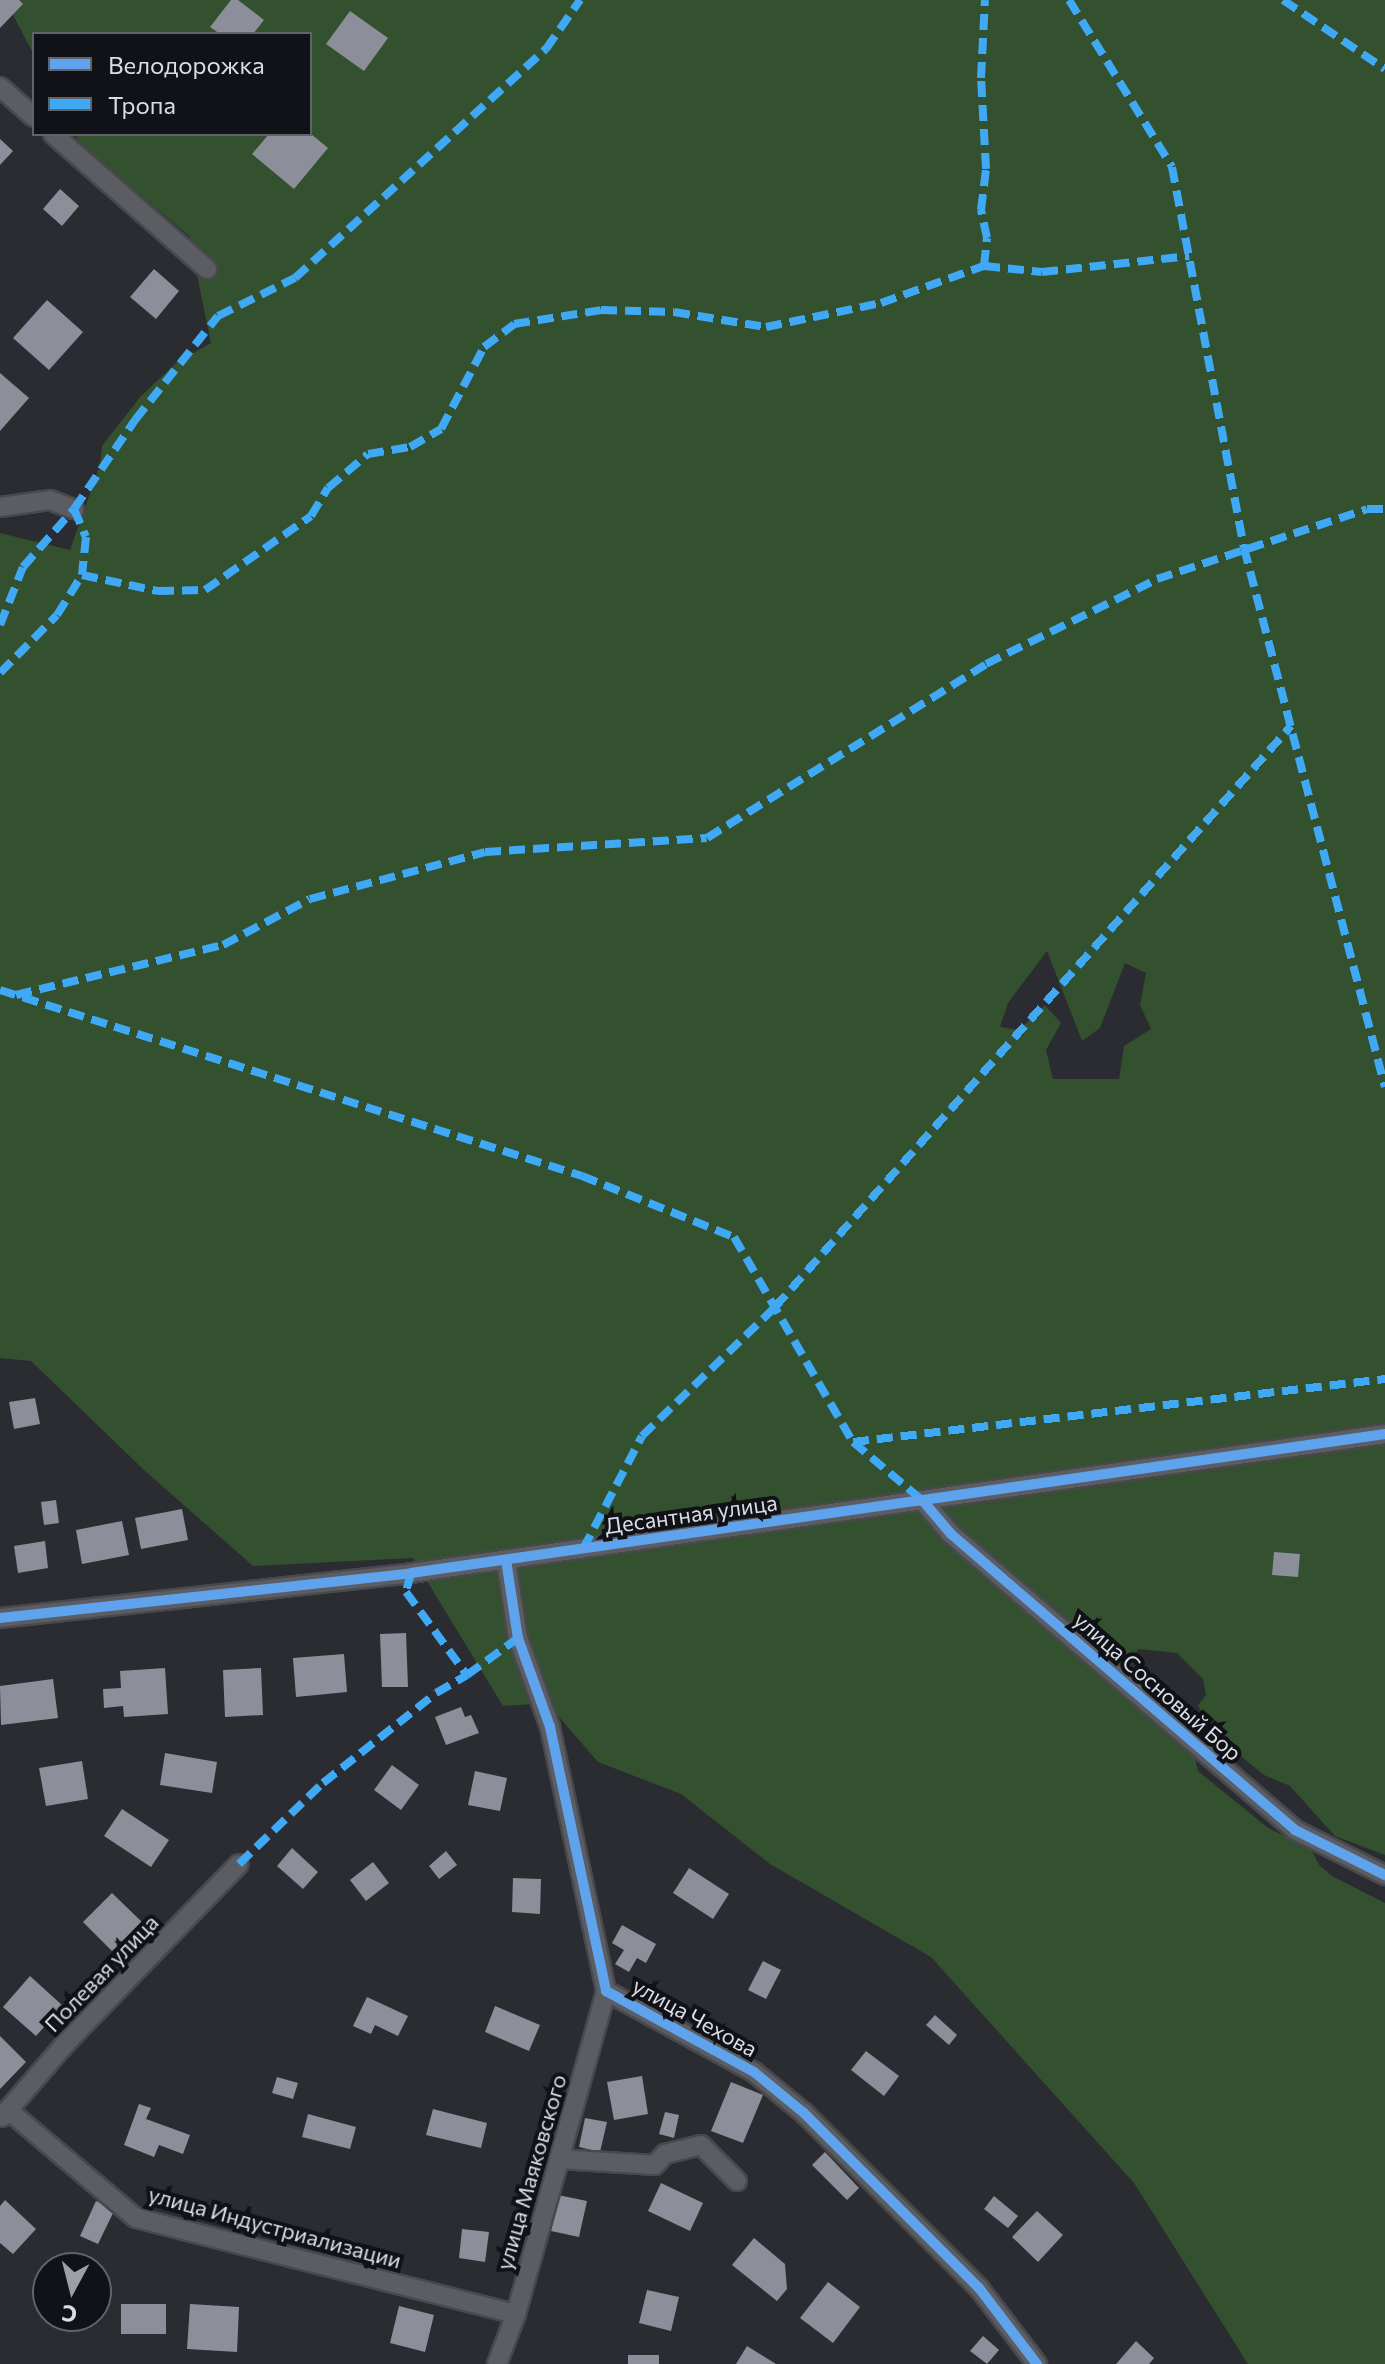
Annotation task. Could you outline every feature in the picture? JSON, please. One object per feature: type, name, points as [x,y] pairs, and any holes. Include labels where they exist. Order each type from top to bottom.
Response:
[{"type":"street","points":[[0,87],[32,115]]},
{"type":"street","points":[[55,136],[207,269]]},
{"type":"street","points":[[0,507],[50,500],[74,509]]},
{"type":"street","name":"Десантная улица","points":[[0,1618],[506,1560],[1385,1434]]},
{"type":"street","name":"улица Сосновый Бор","points":[[923,1501],[951,1534],[1295,1830],[1385,1875]]},
{"type":"street","name":"улица Чехова","points":[[506,1560],[518,1638],[550,1727],[606,1991],[754,2072],[804,2113],[979,2288],[1037,2364]]},
{"type":"street","name":"Полевая улица","points":[[4,2115],[65,2044],[239,1864]]},
{"type":"street","name":"улица Маяковского","points":[[497,2364],[516,2314],[606,1991]]},
{"type":"street","name":"улица Индустриализации","points":[[4,2115],[136,2218],[516,2314]]},
{"type":"street","points":[[559,2159],[655,2165],[665,2154],[701,2145],[737,2181]]},
{"type":"green space","points":[[5,0],[1385,0],[1385,1855],[1335,1836],[1290,1786],[1264,1775],[1208,1729],[1198,1705],[1206,1695],[1203,1679],[1177,1653],[1138,1649],[1129,1670],[1120,1666],[1138,1696],[1191,1738],[1198,1771],[1268,1828],[1311,1849],[1319,1865],[1332,1876],[1385,1903],[1385,2364],[1248,2364],[1134,2183],[931,1957],[770,1864],[681,1794],[598,1762],[547,1703],[503,1706],[413,1558],[253,1566],[144,1470],[31,1361],[0,1358],[0,533],[70,550],[100,465],[102,446],[141,396],[177,362],[211,343],[189,236],[80,144],[76,136],[312,136],[312,32],[32,32],[32,51]],"holes":[[[1047,951],[1082,1041],[1100,1028],[1125,963],[1146,973],[1140,1005],[1151,1029],[1124,1046],[1119,1079],[1053,1079],[1046,1050],[1061,1023],[1045,1005],[1019,1030],[1000,1027],[1008,1003]]]},
{"type":"building","points":[[0,0],[19,0],[23,4],[0,28]]},
{"type":"building","points":[[231,0],[238,0],[264,20],[255,32],[217,32],[210,27]]},
{"type":"building","points":[[350,11],[388,38],[364,71],[326,44]]},
{"type":"building","points":[[312,135],[328,148],[294,189],[252,154],[267,136]]},
{"type":"building","points":[[0,139],[13,151],[0,165]]},
{"type":"building","points":[[60,189],[79,206],[62,226],[43,209]]},
{"type":"building","points":[[154,269],[179,291],[156,319],[130,297]]},
{"type":"building","points":[[47,300],[83,332],[49,370],[13,338]]},
{"type":"building","points":[[0,373],[29,398],[0,431]]},
{"type":"building","points":[[35,1398],[40,1424],[14,1429],[9,1402]]},
{"type":"building","points":[[56,1500],[59,1523],[44,1525],[41,1502]]},
{"type":"building","points":[[182,1509],[188,1540],[141,1549],[135,1518]]},
{"type":"building","points":[[122,1521],[129,1555],[82,1564],[76,1530]]},
{"type":"building","points":[[45,1541],[48,1568],[18,1573],[14,1546]]},
{"type":"building","points":[[1274,1552],[1300,1554],[1298,1577],[1272,1575]]},
{"type":"building","points":[[406,1633],[408,1687],[382,1687],[380,1634]]},
{"type":"building","points":[[344,1654],[347,1692],[296,1697],[293,1658]]},
{"type":"building","points":[[165,1668],[168,1714],[124,1717],[123,1706],[104,1708],[103,1689],[121,1688],[120,1671]]},
{"type":"building","points":[[261,1668],[263,1715],[225,1717],[223,1670]]},
{"type":"building","points":[[53,1679],[58,1718],[1,1725],[0,1686]]},
{"type":"building","points":[[461,1707],[465,1717],[471,1715],[479,1733],[446,1745],[435,1717]]},
{"type":"building","points":[[165,1753],[217,1762],[212,1793],[160,1785]]},
{"type":"building","points":[[82,1761],[88,1799],[46,1806],[39,1768]]},
{"type":"building","points":[[392,1765],[419,1785],[401,1810],[374,1790]]},
{"type":"building","points":[[475,1771],[507,1778],[500,1811],[468,1805]]},
{"type":"building","points":[[122,1809],[169,1840],[151,1867],[104,1836]]},
{"type":"building","points":[[292,1848],[318,1872],[303,1889],[277,1866]]},
{"type":"building","points":[[446,1851],[457,1865],[439,1879],[429,1866]]},
{"type":"building","points":[[373,1862],[389,1883],[366,1901],[350,1880]]},
{"type":"building","points":[[689,1868],[729,1894],[713,1919],[673,1893]]},
{"type":"building","points":[[513,1878],[541,1879],[540,1914],[512,1912]]},
{"type":"building","points":[[112,1893],[142,1922],[112,1951],[83,1922]]},
{"type":"building","points":[[622,1925],[656,1944],[646,1963],[637,1958],[629,1972],[615,1964],[624,1950],[612,1943]]},
{"type":"building","points":[[763,1961],[781,1970],[766,1999],[748,1990]]},
{"type":"building","points":[[30,1976],[63,2006],[36,2036],[3,2007]]},
{"type":"building","points":[[367,1997],[408,2016],[398,2036],[375,2025],[371,2034],[353,2026]]},
{"type":"building","points":[[495,2006],[540,2025],[529,2051],[485,2032]]},
{"type":"building","points":[[935,2015],[957,2035],[949,2045],[926,2025]]},
{"type":"building","points":[[0,2036],[26,2062],[0,2089]]},
{"type":"building","points":[[866,2051],[899,2076],[884,2096],[851,2070]]},
{"type":"building","points":[[642,2076],[648,2114],[614,2120],[607,2082]]},
{"type":"building","points":[[277,2077],[298,2083],[293,2099],[272,2093]]},
{"type":"building","points":[[731,2082],[763,2095],[743,2143],[711,2131]]},
{"type":"building","points":[[139,2104],[151,2108],[146,2119],[190,2135],[183,2154],[159,2145],[154,2157],[124,2145]]},
{"type":"building","points":[[433,2109],[487,2123],[481,2148],[426,2135]]},
{"type":"building","points":[[665,2112],[679,2115],[674,2138],[659,2134]]},
{"type":"building","points":[[308,2114],[356,2127],[350,2149],[302,2137]]},
{"type":"building","points":[[585,2118],[607,2122],[600,2152],[579,2147]]},
{"type":"building","points":[[825,2152],[859,2188],[847,2200],[812,2165]]},
{"type":"building","points":[[661,2183],[703,2203],[690,2231],[648,2211]]},
{"type":"building","points":[[558,2195],[587,2201],[579,2237],[551,2231]]},
{"type":"building","points":[[994,2196],[1018,2216],[1008,2228],[984,2209]]},
{"type":"building","points":[[5,2200],[36,2229],[13,2254],[0,2243],[0,2206]]},
{"type":"building","points":[[96,2201],[115,2209],[98,2244],[80,2236]]},
{"type":"building","points":[[1037,2211],[1063,2235],[1038,2262],[1012,2237]]},
{"type":"building","points":[[462,2229],[489,2232],[485,2262],[459,2258]]},
{"type":"building","points":[[754,2238],[785,2264],[787,2289],[777,2301],[732,2265]]},
{"type":"building","points":[[828,2282],[860,2307],[833,2343],[800,2318]]},
{"type":"building","points":[[647,2290],[679,2297],[671,2331],[639,2323]]},
{"type":"building","points":[[121,2304],[166,2304],[166,2334],[121,2334]]},
{"type":"building","points":[[190,2304],[239,2307],[237,2352],[187,2349]]},
{"type":"building","points":[[399,2306],[434,2315],[425,2352],[390,2343]]},
{"type":"building","points":[[983,2336],[999,2350],[987,2364],[970,2351]]},
{"type":"building","points":[[1136,2341],[1154,2358],[1149,2364],[1116,2364]]},
{"type":"building","points":[[747,2346],[776,2364],[736,2364]]},
{"type":"building","points":[[628,2355],[659,2355],[659,2364],[628,2364]]},
{"type":"marked path","points":[[0,625],[23,567],[74,509],[135,420],[218,316],[295,278],[546,49],[580,0]]},
{"type":"marked path","points":[[0,673],[57,615],[82,575],[158,591],[205,590],[311,516],[328,488],[368,454],[410,447],[441,429],[484,347],[514,324],[601,310],[674,312],[766,327],[881,303],[984,266],[987,238],[981,210],[986,169],[981,78],[985,0]]},
{"type":"marked path","points":[[1069,0],[1172,167],[1244,548],[1385,1087]]},
{"type":"marked path","points":[[1283,0],[1385,69]]},
{"type":"marked path","points":[[984,266],[1042,272],[1189,256]]},
{"type":"marked path","points":[[74,509],[86,537],[82,575]]},
{"type":"marked path","points":[[16,995],[223,945],[310,899],[485,852],[707,838],[986,664],[1157,579],[1367,509],[1385,509]]},
{"type":"marked path","points":[[583,1549],[642,1436],[775,1307],[1291,726]]},
{"type":"marked path","points":[[0,990],[582,1176],[734,1237],[853,1442],[923,1501]]},
{"type":"marked path","points":[[853,1442],[1385,1379]]},
{"type":"marked path","points":[[411,1573],[406,1592],[467,1675]]},
{"type":"marked path","points":[[239,1864],[323,1783],[436,1693],[518,1638]]},
{"type":"cycle path","points":[[0,1618],[411,1573],[1385,1434]]},
{"type":"cycle path","points":[[923,1501],[951,1534],[1295,1830],[1385,1875]]},
{"type":"cycle path","points":[[506,1560],[518,1638],[550,1727],[606,1991],[754,2072],[804,2113],[979,2288],[1037,2364]]}]
